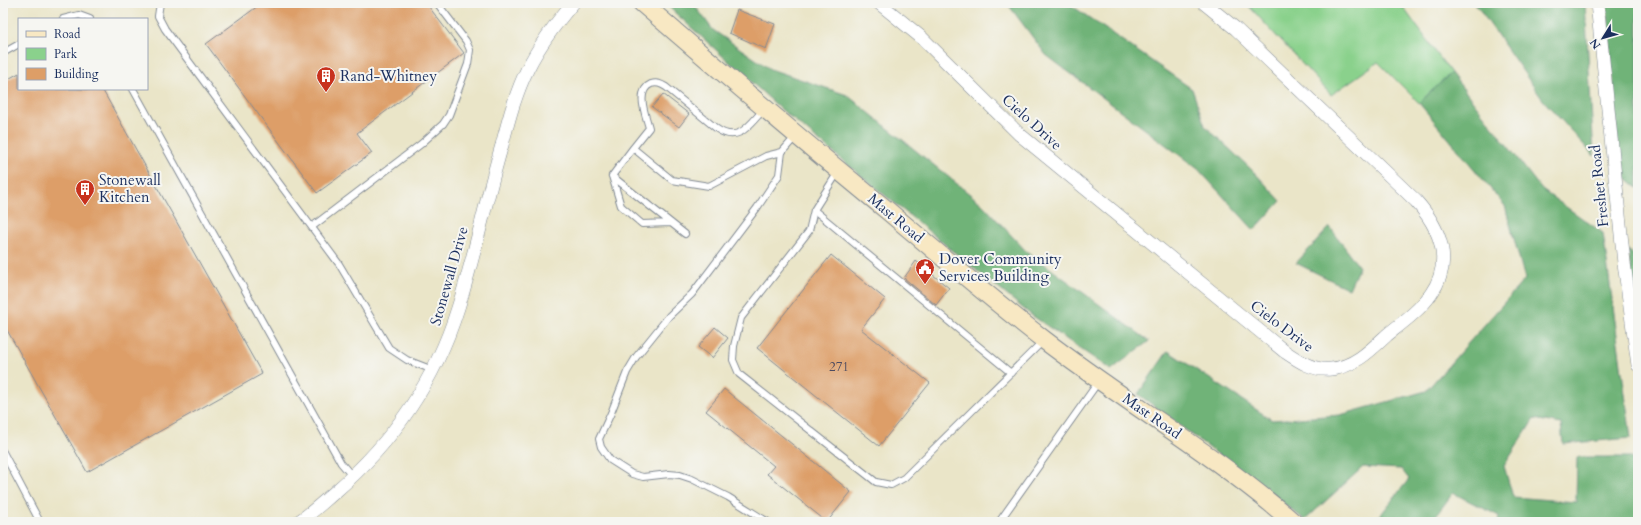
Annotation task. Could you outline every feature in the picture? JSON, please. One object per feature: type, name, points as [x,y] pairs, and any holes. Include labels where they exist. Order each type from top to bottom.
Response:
[{"type":"street","name":"Stonewall Drive","points":[[298,522],[307,516],[352,476],[397,428],[433,370],[448,338],[458,308],[498,156],[519,89],[529,66],[544,41],[573,3]]},
{"type":"street","name":"Mast Road","points":[[642,3],[764,109],[1001,306],[1100,380],[1141,407],[1230,471],[1293,522]]},
{"type":"street","name":"Cielo Drive","points":[[879,3],[922,38],[990,107],[1025,139],[1284,351],[1296,360],[1313,367],[1331,369],[1344,367],[1364,355],[1416,311],[1432,294],[1441,273],[1443,250],[1440,237],[1435,225],[1416,201],[1236,29],[1204,3]]},
{"type":"street","name":"Freshet Road","points":[[1597,3],[1622,247],[1638,365]]},
{"type":"lane","points":[[160,3],[158,16],[165,29],[313,226],[339,264],[389,348],[407,360],[433,370]]},
{"type":"lane","points":[[313,226],[421,144],[443,124],[449,115],[468,64],[470,50],[466,41],[437,3]]},
{"type":"lane","points":[[67,18],[79,15],[87,18]]},
{"type":"lane","points":[[3,52],[18,44]]},
{"type":"lane","points":[[612,176],[649,128],[643,97],[645,89],[653,84],[662,84],[717,128],[727,134],[737,134],[745,130],[764,109]]},
{"type":"lane","points":[[134,90],[341,463],[352,476]]},
{"type":"lane","points":[[768,522],[728,497],[692,479],[680,475],[669,474],[643,477],[632,474],[610,460],[600,447],[599,439],[611,413],[626,372],[636,357],[669,316],[692,294],[757,208],[779,175],[782,152],[796,136]]},
{"type":"lane","points":[[633,148],[672,180],[709,186],[766,156],[782,152]]},
{"type":"lane","points":[[839,171],[814,210],[809,231],[741,318],[734,346],[733,360],[739,374],[876,482],[891,485],[904,478],[1044,339]]},
{"type":"lane","points":[[612,176],[621,206],[642,224],[670,223]]},
{"type":"lane","points":[[612,176],[685,234]]},
{"type":"lane","points":[[814,210],[1011,373]]},
{"type":"lane","points":[[999,522],[1100,380]]},
{"type":"lane","points":[[3,452],[40,522]]},
{"type":"green space","points":[[669,3],[693,3],[713,30],[770,69],[847,95],[982,204],[1025,250],[1149,341],[1111,370],[1030,314],[782,110],[671,9]]},
{"type":"green space","points":[[1007,3],[1068,3],[1192,89],[1205,126],[1253,171],[1281,201],[1254,230],[1198,169],[1046,55]]},
{"type":"green space","points":[[1246,3],[1400,3],[1451,73],[1419,103],[1378,62],[1331,95]]},
{"type":"green space","points":[[1475,3],[1585,3],[1594,156],[1543,100]]},
{"type":"green space","points":[[1607,3],[1638,3],[1638,188],[1620,173]]},
{"type":"green space","points":[[1451,73],[1542,190],[1603,233],[1631,438],[1563,444],[1561,424],[1534,419],[1504,466],[1513,497],[1576,502],[1577,457],[1632,457],[1638,496],[1638,522],[1498,522],[1499,516],[1453,493],[1431,522],[1375,522],[1409,479],[1401,469],[1363,467],[1305,520],[1138,394],[1168,351],[1272,420],[1340,415],[1426,391],[1525,279],[1505,206],[1419,103]]},
{"type":"green space","points":[[1330,227],[1359,267],[1349,289],[1296,263]]},
{"type":"green space","points":[[1628,250],[1638,259],[1638,326]]},
{"type":"building","name":"Rand-Whitney","points":[[262,3],[426,3],[464,53],[357,133],[372,153],[317,193],[206,44]]},
{"type":"building","points":[[737,10],[775,24],[766,49],[729,33]]},
{"type":"building","name":"Stonewall Kitchen","points":[[18,74],[18,90],[103,90],[262,374],[87,472],[3,323],[3,82]]},
{"type":"building","points":[[663,94],[689,114],[679,127],[652,107]]},
{"type":"building","points":[[831,255],[885,299],[861,329],[930,383],[879,446],[757,348]]},
{"type":"building","name":"Dover Community Services Building","points":[[916,261],[949,288],[936,305],[904,278]]},
{"type":"building","points":[[715,327],[728,338],[712,358],[698,347]]},
{"type":"building","points":[[724,389],[851,492],[827,522],[767,474],[774,466],[706,411]]},
{"type":"place","name":"Rand-Whitney","points":[[326,93]]},
{"type":"place","name":"Stonewall Kitchen","points":[[85,206]]},
{"type":"place","name":"Dover Community Services Building","points":[[925,285]]}]
